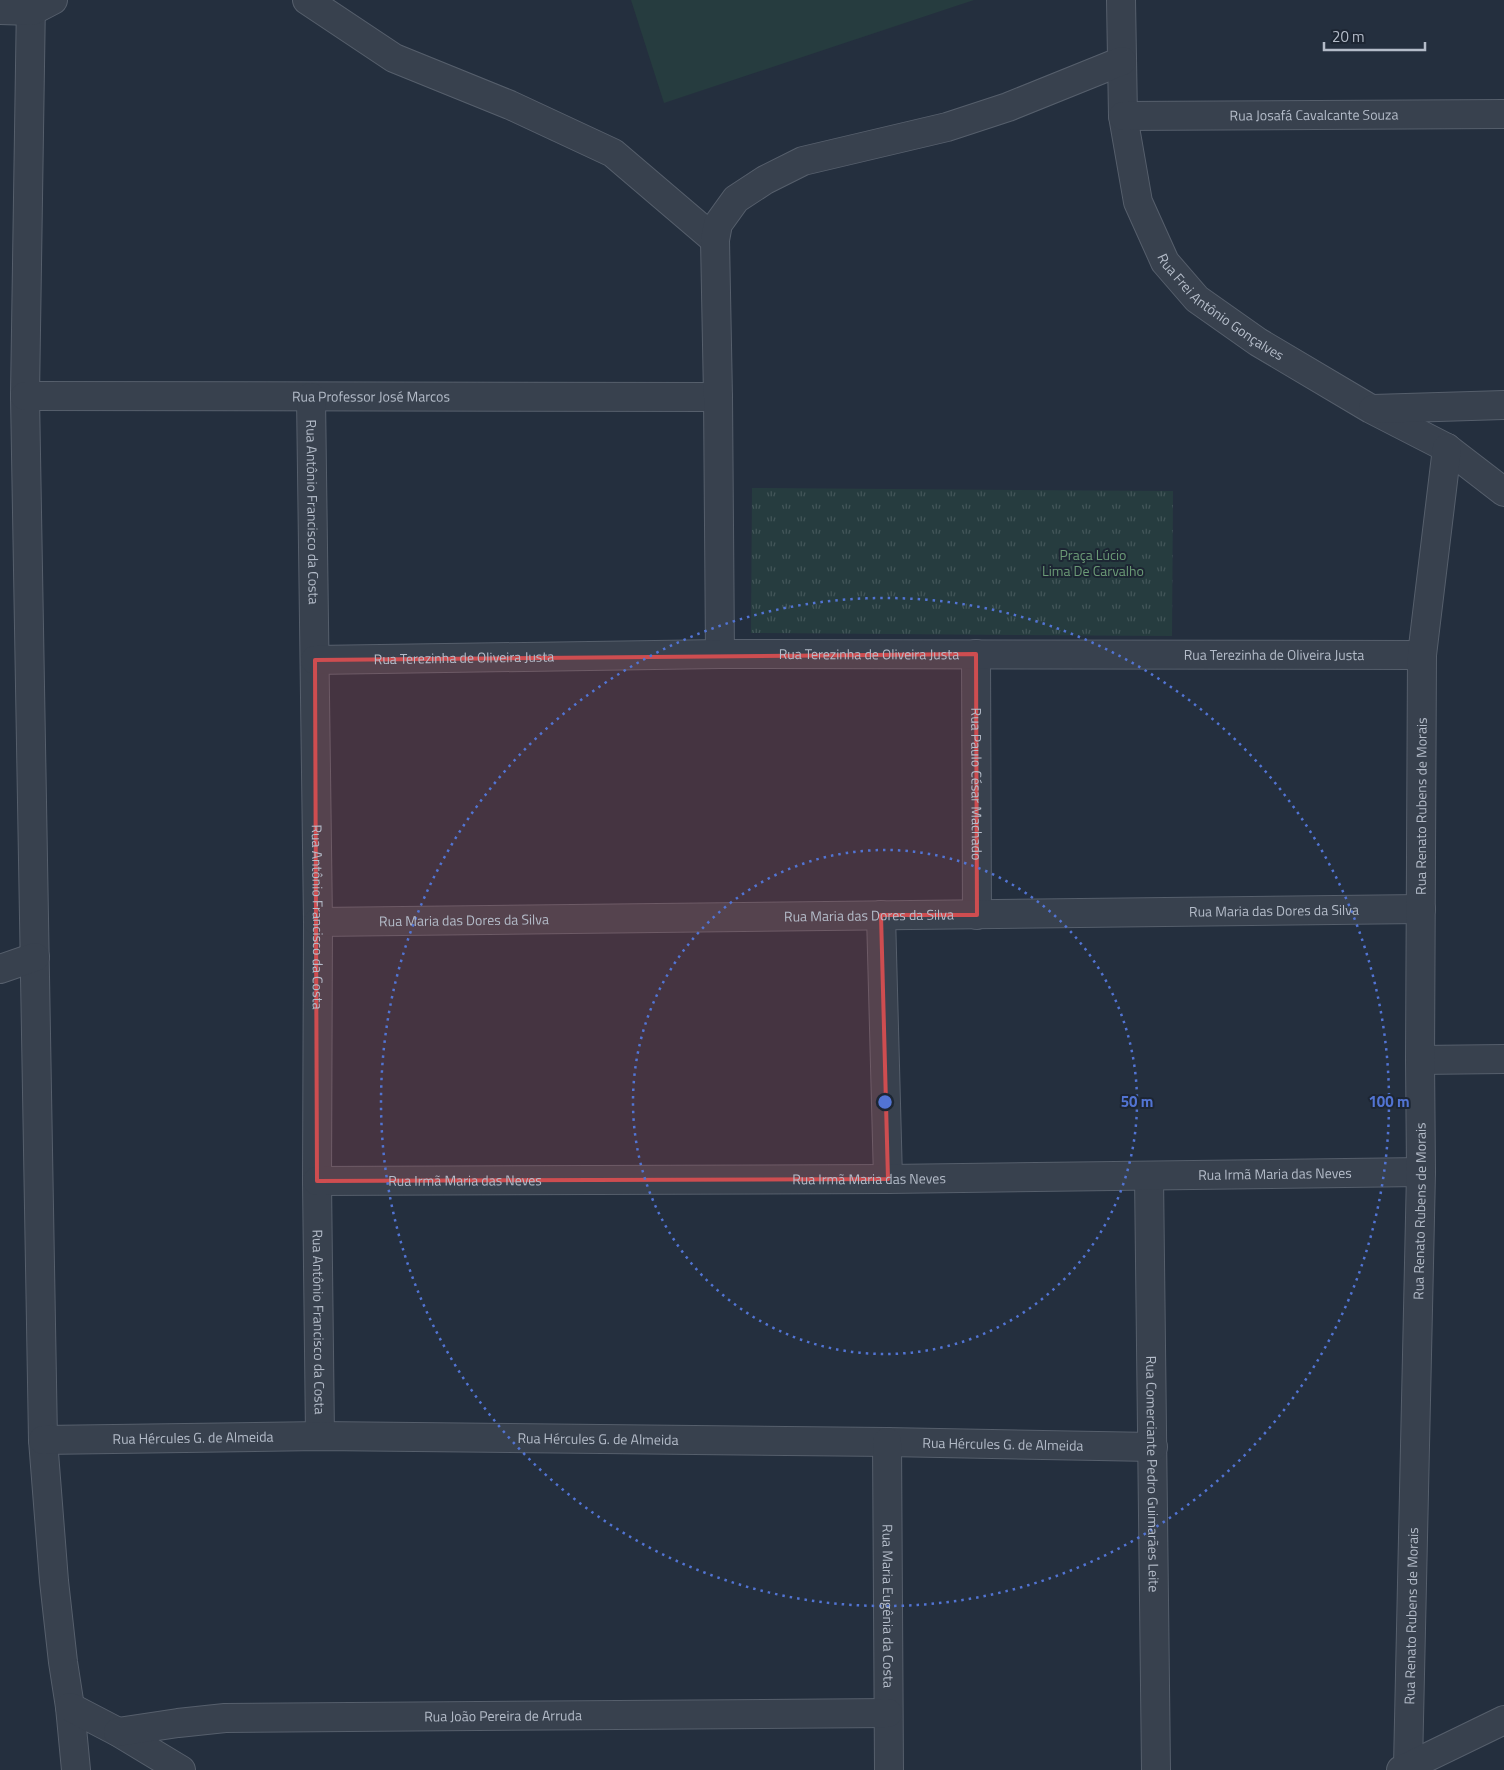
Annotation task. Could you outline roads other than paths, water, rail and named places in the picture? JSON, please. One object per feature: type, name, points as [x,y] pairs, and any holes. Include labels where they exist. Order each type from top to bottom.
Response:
[{"type":"street","points":[[307,0],[394,58],[510,105],[613,153],[715,240]]},
{"type":"street","name":"Rua Frei Antônio Gonçalves","points":[[1121,0],[1123,116],[1138,202],[1165,262],[1197,299],[1258,342],[1371,409],[1447,448],[1504,492]]},
{"type":"street","points":[[0,10],[39,4],[25,396],[43,1440],[54,1581],[76,1770]]},
{"type":"street","points":[[720,654],[715,240],[718,224],[736,199],[765,180],[803,161],[947,127],[1008,108],[1122,61]]},
{"type":"street","name":"Rua Josafá Cavalcante Souza","points":[[1123,116],[1504,114]]},
{"type":"street","name":"Rua Professor José Marcos","points":[[25,396],[718,397]]},
{"type":"street","name":"Rua Antônio Francisco da Costa","points":[[312,397],[318,922],[320,1436]]},
{"type":"street","points":[[1371,409],[1504,405]]},
{"type":"street","name":"Rua Renato Rubens de Morais","points":[[1404,1768],[1421,1172],[1422,656],[1447,448]]},
{"type":"street","name":"Rua Terezinha de Oliveira Justa","points":[[315,660],[720,654],[1422,656]]},
{"type":"street","name":"Rua Paulo César Machado","points":[[976,654],[977,914]]},
{"type":"street","name":"Rua Maria das Dores da Silva","points":[[318,922],[1421,909]]},
{"type":"street","points":[[881,915],[888,1179]]},
{"type":"street","points":[[0,969],[35,956]]},
{"type":"street","points":[[1420,1060],[1504,1059]]},
{"type":"street","name":"Rua Irmã Maria das Neves","points":[[318,1181],[888,1179],[1421,1172]]},
{"type":"street","name":"Rua Comerciante Pedro Guimarães Leite","points":[[1149,1176],[1156,1770]]},
{"type":"street","name":"Rua Hércules G. de Almeida","points":[[43,1440],[320,1436],[1153,1446]]},
{"type":"street","name":"Rua Maria Eugênia da Costa","points":[[887,1442],[889,1770]]},
{"type":"street","points":[[70,1707],[118,1732],[181,1770]]},
{"type":"street","name":"Rua João Pereira de Arruda","points":[[118,1732],[225,1718],[888,1713]]},
{"type":"street","points":[[1404,1768],[1504,1720]]},
{"type":"park label","name":"Praça Lúcio Lima De Carvalho","points":[[1093,564]]}]
